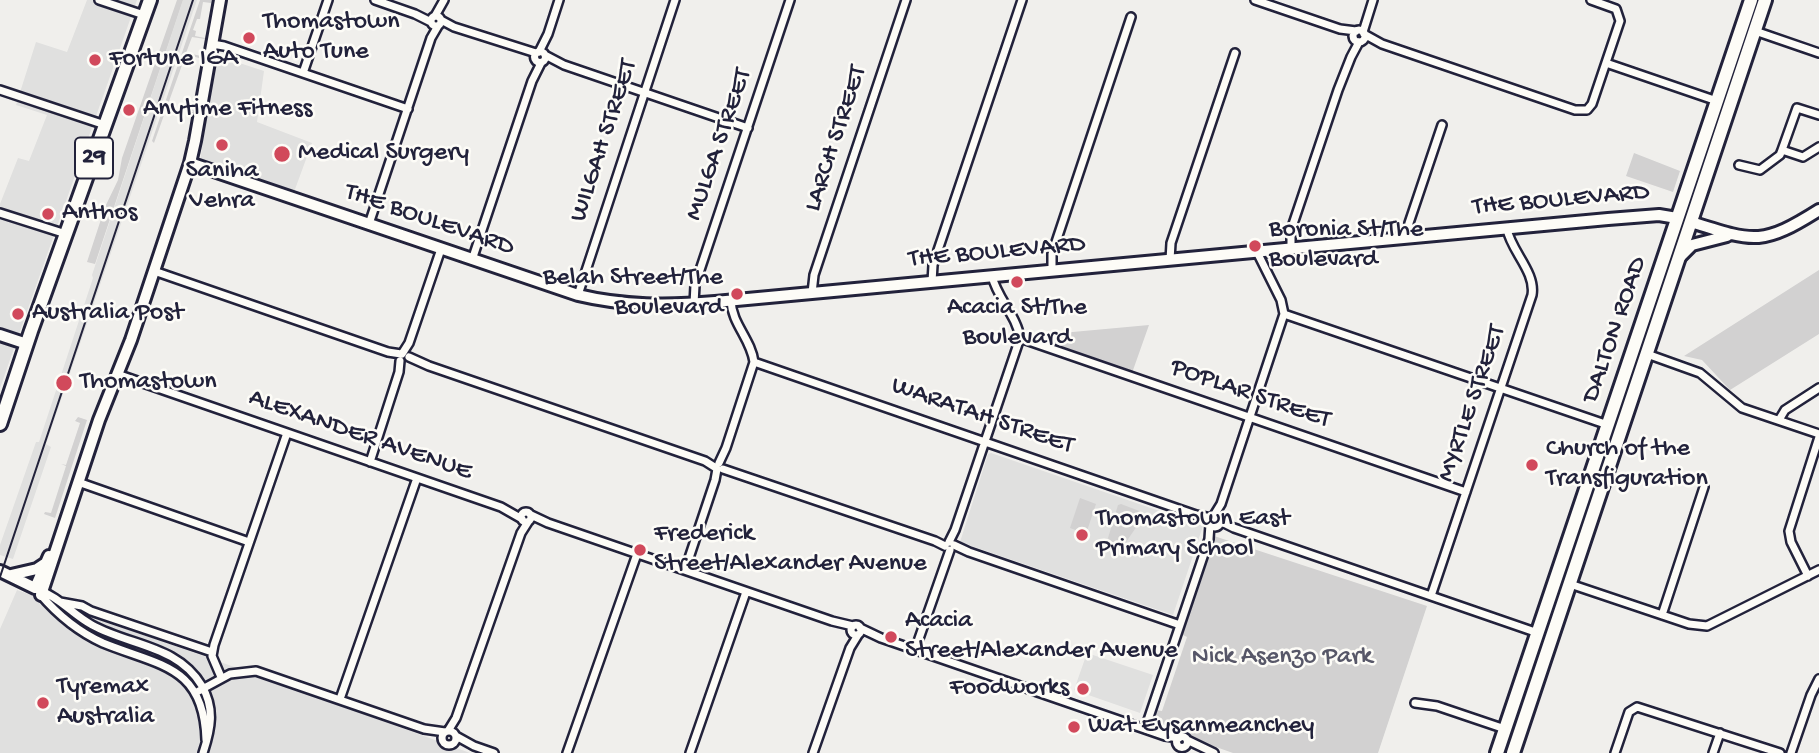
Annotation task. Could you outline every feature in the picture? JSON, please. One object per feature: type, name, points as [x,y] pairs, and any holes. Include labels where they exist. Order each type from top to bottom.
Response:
[{"type":"main road","name":"29","points":[[0,424],[150,0]]},
{"type":"main road","name":"DALTON ROAD","points":[[1513,753],[1608,425],[1751,0]]},
{"type":"main road","name":"DALTON ROAD","points":[[1497,753],[1545,636],[1570,584],[1765,0]]},
{"type":"main road","name":"THE BOULEVARD","points":[[1677,218],[1691,222]]},
{"type":"street","points":[[99,0],[144,15]]},
{"type":"street","points":[[40,592],[190,163],[220,0]]},
{"type":"street","points":[[303,73],[328,0]]},
{"type":"street","points":[[375,0],[748,128]]},
{"type":"street","points":[[472,260],[559,0]]},
{"type":"street","name":"WILGAH STREET","points":[[578,295],[674,0]]},
{"type":"street","name":"MULGA STREET","points":[[694,304],[695,285],[790,0]]},
{"type":"street","name":"LARCH STREET","points":[[811,293],[814,275],[906,0]]},
{"type":"street","points":[[932,282],[933,264],[1022,0]]},
{"type":"street","points":[[1255,0],[1575,110],[1590,108],[1620,21],[1619,12],[1591,0]]},
{"type":"street","points":[[1291,248],[1291,230],[1373,0]]},
{"type":"street","points":[[369,224],[443,1]]},
{"type":"street","points":[[1052,271],[1052,254],[1131,17]]},
{"type":"street","points":[[1755,32],[1819,53]]},
{"type":"street","points":[[212,44],[408,109]]},
{"type":"street","points":[[1170,260],[1171,243],[1234,53]]},
{"type":"street","points":[[1606,63],[1717,101]]},
{"type":"street","points":[[0,90],[105,125]]},
{"type":"street","points":[[1739,165],[1760,170],[1780,155],[1797,108],[1819,115]]},
{"type":"street","points":[[1408,237],[1409,223],[1442,125]]},
{"type":"street","points":[[1782,150],[1802,157],[1819,147]]},
{"type":"street","name":"THE BOULEVARD","points":[[190,163],[578,295],[636,305],[731,301],[1650,216],[1677,218]]},
{"type":"street","name":"THE BOULEVARD","points":[[1691,222],[1730,235],[1750,238],[1776,234],[1819,210]]},
{"type":"street","points":[[0,213],[66,234]]},
{"type":"street","name":"MYRTLE STREET","points":[[1432,596],[1533,286],[1507,229]]},
{"type":"street","points":[[1680,257],[1692,245],[1730,235]]},
{"type":"street","points":[[370,462],[441,249]]},
{"type":"street","points":[[1145,729],[1284,314],[1282,304],[1257,252]]},
{"type":"street","points":[[154,271],[1180,625]]},
{"type":"street","points":[[915,650],[1020,338],[992,276]]},
{"type":"street","points":[[685,570],[754,362],[751,348],[732,314],[731,301]]},
{"type":"street","points":[[1284,314],[1608,425]]},
{"type":"street","points":[[0,335],[27,344]]},
{"type":"street","name":"POPLAR STREET","points":[[1020,338],[1466,492]]},
{"type":"street","points":[[1647,354],[1700,373],[1742,408],[1819,436],[1789,531],[1791,542],[1808,576]]},
{"type":"street","name":"WARATAH STREET","points":[[754,362],[1545,636]]},
{"type":"street","name":"ALEXANDER AVENUE","points":[[117,374],[526,518],[548,523],[832,621],[856,632],[881,638],[1145,729],[1165,736],[1181,746],[1214,753]]},
{"type":"street","points":[[1779,420],[1784,410],[1819,388]]},
{"type":"street","points":[[221,677],[212,652],[287,433]]},
{"type":"street","points":[[340,699],[417,478]]},
{"type":"street","points":[[78,482],[250,542]]},
{"type":"street","points":[[1662,615],[1704,487]]},
{"type":"street","points":[[450,736],[526,518]]},
{"type":"street","points":[[40,592],[46,563],[64,524]]},
{"type":"street","points":[[567,753],[637,554]]},
{"type":"street","points":[[5,573],[37,569],[46,563]]},
{"type":"street","points":[[1570,584],[1696,626],[1707,626],[1819,570]]},
{"type":"street","points":[[5,573],[40,592],[50,594],[93,626],[184,663],[209,700],[212,722],[204,749]]},
{"type":"street","points":[[40,592],[69,622],[88,635],[174,670],[186,680],[195,693],[204,718],[204,749]]},
{"type":"street","points":[[690,753],[746,592]]},
{"type":"street","points":[[59,602],[82,606],[212,652]]},
{"type":"street","points":[[88,635],[93,626]]},
{"type":"street","points":[[813,753],[856,632]]},
{"type":"street","points":[[148,659],[151,648]]},
{"type":"street","points":[[195,693],[221,677],[239,671],[256,671],[494,753]]},
{"type":"street","points":[[1791,753],[1819,679]]},
{"type":"street","points":[[1630,698],[1634,708]]},
{"type":"street","points":[[1415,703],[1437,706],[1505,729]]},
{"type":"street","points":[[1615,753],[1629,712],[1634,708],[1645,708],[1780,753]]},
{"type":"street","points":[[1713,753],[1720,733]]},
{"type":"shaded area","points":[[87,0],[137,0],[0,388],[0,204],[18,158],[29,161],[47,115],[16,105],[36,42],[67,52]]},
{"type":"shaded area","points":[[183,0],[197,0],[46,444],[51,447],[13,559],[0,555],[0,545],[36,442],[39,442]]},
{"type":"shaded area","points":[[215,55],[264,71],[257,122],[312,143],[294,192],[200,162]]},
{"type":"shaded area","name":"Thomastown East Primary School","points":[[988,454],[1203,526],[1173,615],[960,542]]},
{"type":"shaded area","points":[[17,590],[470,753],[0,753],[0,629]]},
{"type":"shaded area","points":[[1087,653],[1153,675],[1140,713],[1074,690]]},
{"type":"green space","points":[[177,0],[183,0],[95,264],[87,262],[105,207],[118,180],[122,158]]},
{"type":"green space","points":[[200,0],[215,0],[214,10],[211,9],[211,3],[203,2],[200,19],[197,19],[193,30],[196,31],[195,36],[205,38],[207,31],[210,33],[208,45],[204,45],[205,39],[192,37],[186,53],[202,56],[203,50],[207,52],[202,75],[199,74],[202,59],[186,54],[154,143],[152,141]]},
{"type":"green space","points":[[1634,153],[1680,171],[1673,192],[1626,176]]},
{"type":"green space","points":[[1819,270],[1819,334],[1730,390],[1702,360],[1684,356]]},
{"type":"green space","points":[[1149,325],[1132,373],[1029,336]]},
{"type":"green space","points":[[78,417],[87,420],[55,518],[44,514],[51,513],[66,466],[61,464],[66,465],[80,423],[75,421]]},
{"type":"green space","points":[[1080,498],[1096,504],[1086,534],[1070,528]]},
{"type":"green space","points":[[1118,505],[1142,512],[1137,526],[1124,545],[1110,542],[1108,538]]},
{"type":"green space","name":"Nick Asenzo Park","points":[[1214,536],[1427,606],[1378,753],[1233,753],[1151,724],[1156,710],[1162,711],[1187,637],[1181,634]]},
{"type":"railway","points":[[0,577],[193,0]]},
{"type":"place","name":"Thomastown Auto Tune","points":[[249,38]]},
{"type":"place","name":"Fortune IGA","points":[[95,60]]},
{"type":"place","name":"Anytime Fitness","points":[[129,110]]},
{"type":"place","name":"Saniha Vehra","points":[[222,145]]},
{"type":"place","name":"Medical Surgery","points":[[282,154]]},
{"type":"place","name":"Anthos","points":[[48,214]]},
{"type":"place","name":"Boronia St/The Boulevard","points":[[1255,246]]},
{"type":"place","name":"Acacia St/The Boulevard","points":[[1017,282]]},
{"type":"place","name":"Belah Street/The Boulevard","points":[[737,294]]},
{"type":"place","name":"Australia Post","points":[[18,314]]},
{"type":"place","name":"Thomastown","points":[[64,383]]},
{"type":"place","name":"Church of the Transfiguration","points":[[1532,465]]},
{"type":"place","name":"Thomastown East Primary School","points":[[1082,535]]},
{"type":"place","name":"Frederick Street/Alexander Avenue","points":[[640,550]]},
{"type":"place","name":"Acacia Street/Alexander Avenue","points":[[891,637]]},
{"type":"place","name":"Foodworks","points":[[1083,689]]},
{"type":"place","name":"Tyremax Australia","points":[[43,703]]},
{"type":"place","name":"Wat Eysanmeanchey","points":[[1074,727]]}]
